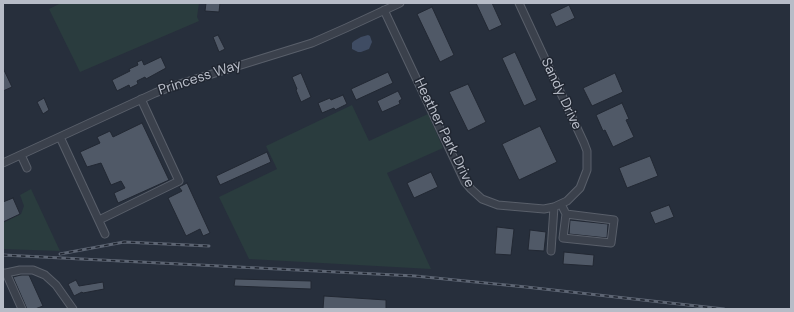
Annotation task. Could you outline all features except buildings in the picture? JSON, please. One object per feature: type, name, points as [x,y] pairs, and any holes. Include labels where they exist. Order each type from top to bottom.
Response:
[{"type":"street","name":"Princess Way","points":[[3,163],[170,87],[312,43],[400,3]]},
{"type":"street","name":"Sandy Drive","points":[[519,3],[587,151],[587,164],[582,190],[558,205]]},
{"type":"street","name":"Heather Park Drive","points":[[384,10],[465,182],[470,189],[482,199],[498,205],[531,209],[544,209],[558,205]]},
{"type":"street","points":[[99,220],[179,181],[141,99]]},
{"type":"street","points":[[60,137],[105,234]]},
{"type":"street","points":[[21,155],[27,168]]},
{"type":"street","points":[[558,205],[566,214],[614,220],[611,243],[563,238],[566,214]]},
{"type":"street","points":[[551,252],[558,205]]},
{"type":"street","points":[[22,309],[4,273],[20,270],[33,270],[45,275],[56,285],[73,309]]},
{"type":"shaded area","points":[[61,3],[199,3],[197,17],[199,21],[80,72],[49,9]]},
{"type":"shaded area","points":[[352,105],[369,141],[428,114],[443,148],[387,173],[431,269],[249,259],[219,197],[277,169],[266,146]]},
{"type":"shaded area","points":[[31,189],[60,251],[3,249],[3,223],[21,214],[24,206],[20,195]]},
{"type":"water","points":[[368,35],[370,36],[372,42],[369,49],[358,52],[352,49],[352,43],[354,41]]},
{"type":"railway","points":[[60,254],[124,242],[209,246]]},
{"type":"railway","points":[[3,255],[415,276],[724,309]]}]
